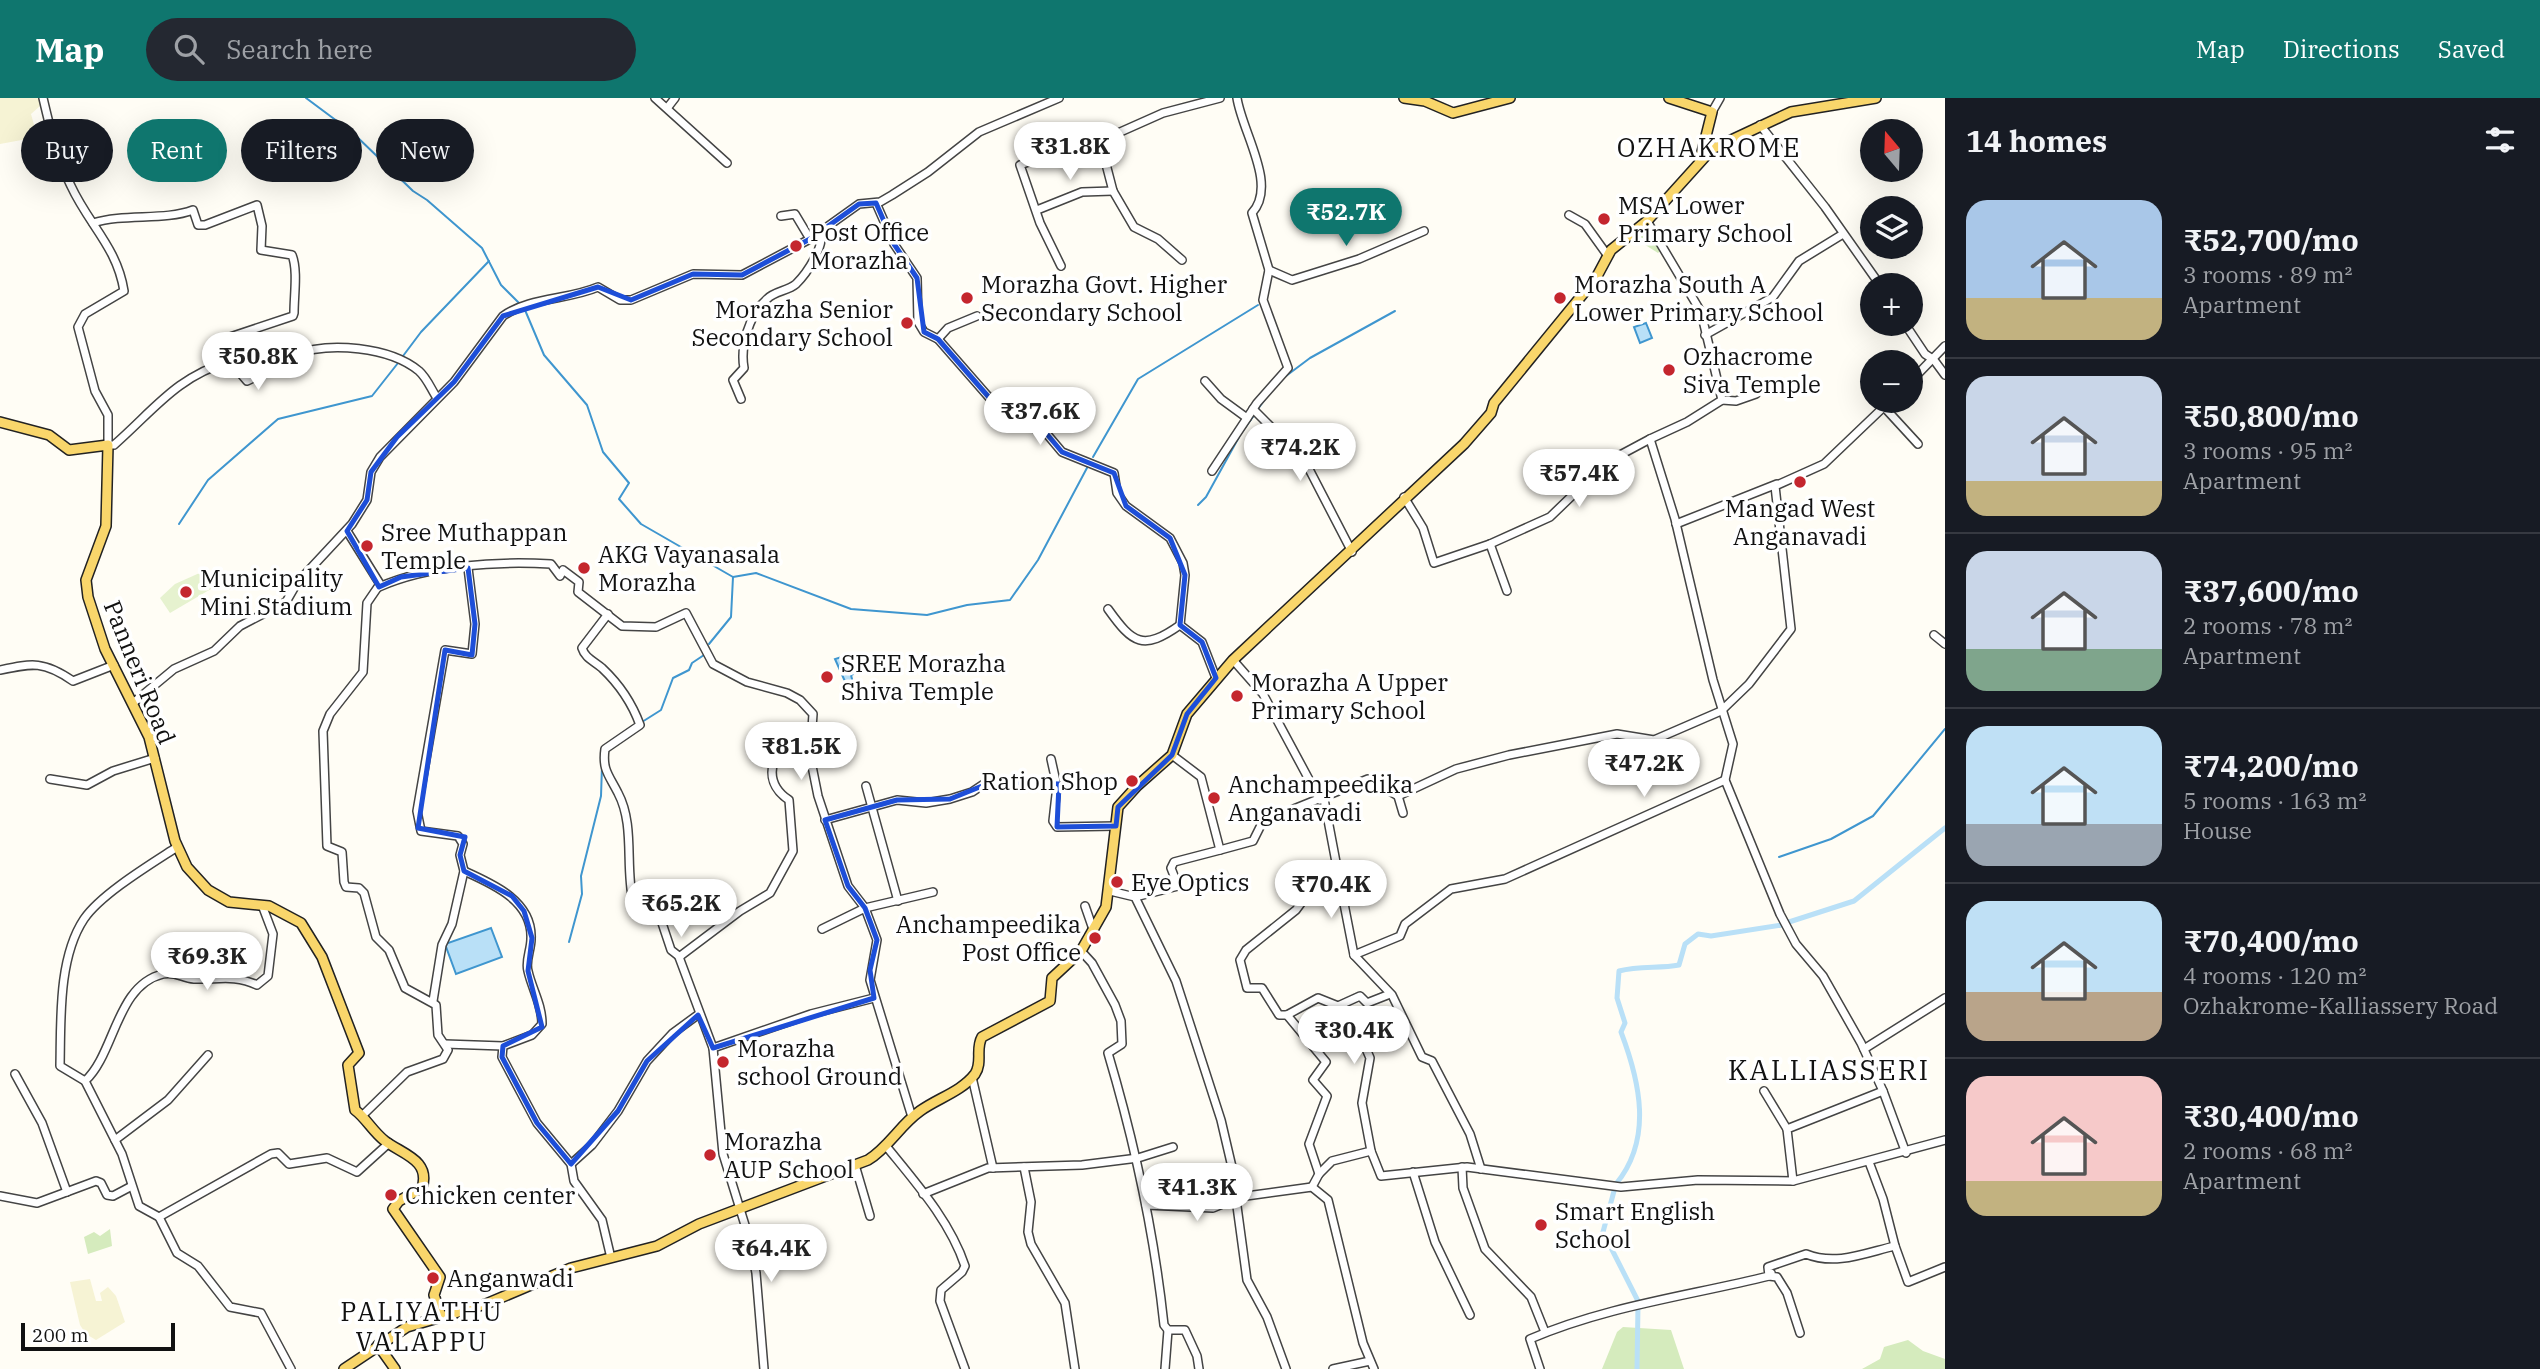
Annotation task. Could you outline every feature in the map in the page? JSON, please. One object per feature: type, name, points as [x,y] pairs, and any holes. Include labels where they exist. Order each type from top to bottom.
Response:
[{"type":"main road","points":[[1404,98],[1425,101],[1453,113],[1510,98]]},
{"type":"main road","points":[[1669,98],[1712,113],[1700,160]]},
{"type":"main road","points":[[344,1369],[407,1327],[486,1304],[571,1268],[657,1247],[699,1224],[868,1160],[886,1146],[912,1117],[949,1096],[972,1077],[979,1066],[978,1043],[982,1037],[1050,1001],[1054,975],[1081,951],[1106,907],[1118,807],[1172,755],[1187,714],[1216,678],[1352,552],[1404,497],[1444,463],[1490,413],[1493,404],[1596,278],[1608,256],[1623,238],[1647,221],[1712,149],[1760,125],[1810,107],[1876,98]]},
{"type":"main road","points":[[0,422],[49,435],[69,450],[108,445]]},
{"type":"main road","name":"Panneri Road","points":[[108,445],[106,526],[86,580],[91,608],[105,649],[149,737],[177,847],[187,867],[208,890],[229,902],[262,905],[301,923],[322,957],[359,1053],[348,1065],[353,1105],[389,1143],[413,1156],[422,1170],[425,1180],[422,1188],[399,1201],[393,1209],[440,1277],[434,1294],[442,1316]]},
{"type":"main road","points":[[378,1345],[395,1369]]},
{"type":"street","points":[[43,98],[55,146],[71,187],[120,267],[124,292],[85,314],[78,327],[95,391],[108,415],[108,445],[114,445],[135,427],[175,386],[201,371],[230,361]]},
{"type":"street","points":[[655,98],[727,163]]},
{"type":"street","points":[[668,107],[675,98]]},
{"type":"street","points":[[133,703],[173,669],[214,651],[240,626],[286,601],[303,575],[347,531],[368,499],[371,472],[380,457],[454,383],[503,316],[514,308],[575,297],[598,287],[620,300],[631,300],[693,274],[742,275],[810,239],[859,204],[876,203],[928,172],[979,132],[1059,98]]},
{"type":"street","points":[[1061,266],[1040,223],[1020,165],[1074,145],[1100,141],[1163,113],[1220,98]]},
{"type":"street","points":[[1212,471],[1247,418],[1255,412],[1288,368],[1264,300],[1263,288],[1269,270],[1252,213],[1260,204],[1264,188],[1237,98]]},
{"type":"street","points":[[1712,113],[1720,98]]},
{"type":"street","points":[[1760,125],[1871,273]]},
{"type":"street","points":[[1100,141],[1113,191],[1134,227],[1158,239],[1182,260]]},
{"type":"street","points":[[1037,210],[1082,192],[1113,191]]},
{"type":"street","points":[[876,203],[894,244],[917,278],[918,322],[924,332],[939,339],[1007,418],[1046,433],[1062,452],[1114,473],[1117,493],[1126,506],[1170,538],[1185,575],[1180,625],[1159,640],[1135,640],[1127,636],[1108,609]]},
{"type":"street","points":[[93,223],[108,219],[173,215],[192,210],[198,225],[205,225],[257,205],[262,226],[261,250],[292,255],[296,264],[292,287],[295,313],[227,340],[230,361],[247,381],[296,354],[347,348],[392,355],[421,372],[437,398]]},
{"type":"street","points":[[781,216],[795,214],[810,239]]},
{"type":"street","points":[[1569,215],[1585,224],[1608,256]]},
{"type":"street","points":[[1647,221],[1701,312],[1721,400]]},
{"type":"street","points":[[1269,270],[1292,280],[1359,259],[1424,230]]},
{"type":"street","points":[[741,399],[733,380],[744,368],[740,355],[754,317],[767,299],[796,284],[819,251],[823,241],[821,232]]},
{"type":"street","points":[[1705,335],[1773,298],[1800,261],[1843,234]]},
{"type":"street","points":[[939,339],[948,328],[977,316]]},
{"type":"street","points":[[1913,336],[1924,354],[1934,360],[1945,375]]},
{"type":"street","points":[[1923,370],[1945,346]]},
{"type":"street","points":[[1205,381],[1221,399],[1247,418]]},
{"type":"street","points":[[1404,497],[1423,528],[1434,564],[1490,544],[1550,517],[1607,462],[1686,422],[1721,400],[1736,401],[1756,394]]},
{"type":"street","points":[[1255,412],[1294,458],[1309,469],[1352,552]]},
{"type":"street","points":[[1676,524],[1824,464],[1878,413]]},
{"type":"street","points":[[1894,413],[1918,444]]},
{"type":"street","points":[[1650,439],[1676,524],[1721,711],[1733,744],[1725,780],[1780,914],[1796,944],[1824,976],[1864,1049],[1906,1153]]},
{"type":"street","points":[[1398,796],[1455,769],[1509,755],[1617,734],[1654,740],[1721,711],[1749,684],[1791,629],[1775,486],[1777,484]]},
{"type":"street","points":[[347,531],[379,587]]},
{"type":"street","points":[[1490,544],[1507,591]]},
{"type":"street","points":[[364,1114],[407,1072],[443,1059],[448,1050],[438,1034],[436,1004],[405,988],[389,950],[376,937],[364,893],[359,888],[346,887],[344,854],[327,846],[323,731],[330,714],[363,672],[367,603],[370,594],[379,587],[401,577],[468,568],[551,564],[560,576],[563,570],[573,575],[579,582],[578,592],[622,626],[656,627],[686,613],[713,664],[747,682],[786,693],[800,700],[813,714],[810,756],[825,820],[848,886],[865,908],[877,940],[870,970],[874,999],[912,1117]]},
{"type":"street","points":[[445,1044],[503,1046],[532,1035],[542,1024],[540,1004],[527,964],[531,930],[523,911],[512,896],[464,871],[460,865],[461,839],[421,831],[417,811],[445,650],[472,653],[475,624],[468,568]]},
{"type":"street","points":[[608,614],[582,648],[584,654],[603,668],[631,702],[640,723],[605,749],[603,768],[619,794],[627,825],[633,901],[658,911],[671,950],[680,957],[713,1048],[723,1154],[749,1238],[756,1273],[764,1369]]},
{"type":"street","points":[[1180,625],[1202,642],[1216,678]]},
{"type":"street","points":[[1934,635],[1945,644]]},
{"type":"street","points":[[1233,660],[1263,694],[1322,799],[1354,955],[1391,994],[1422,1057],[1432,1061],[1470,1134],[1481,1169]]},
{"type":"street","points":[[0,670],[27,664],[47,665],[73,681],[114,665]]},
{"type":"street","points":[[1172,755],[1201,777],[1220,850]]},
{"type":"street","points":[[680,957],[740,911],[770,893],[793,851],[789,800],[777,792],[773,779],[773,762],[775,758],[810,756]]},
{"type":"street","points":[[50,779],[87,785],[113,771],[155,758]]},
{"type":"street","points":[[1051,759],[1057,786],[1053,821],[1057,827],[1116,826]]},
{"type":"street","points":[[1110,891],[1135,897],[1178,886],[1171,868],[1174,862],[1249,843],[1261,825],[1274,817],[1368,779],[1398,796],[1402,813]]},
{"type":"street","points":[[1354,955],[1400,936],[1405,924],[1451,889],[1505,879],[1725,780]]},
{"type":"street","points":[[825,820],[897,800],[926,803],[950,799],[972,792],[987,782],[1057,786]]},
{"type":"street","points":[[866,786],[898,901]]},
{"type":"street","points":[[177,847],[126,882],[85,917],[65,964],[60,1066],[85,1080],[99,1114],[116,1140],[130,1187],[139,1206],[159,1217],[177,1253],[198,1266],[230,1307],[261,1313],[291,1369]]},
{"type":"street","points":[[433,1001],[442,945],[452,924],[464,871]]},
{"type":"street","points":[[1333,1369],[1372,1366],[1360,1330],[1333,1212],[1316,1180],[1310,1144],[1327,1096],[1313,1080],[1326,1062],[1262,988],[1247,988],[1240,960],[1241,955],[1296,910],[1313,887],[1339,878]]},
{"type":"street","points":[[822,929],[865,908],[933,892]]},
{"type":"street","points":[[1135,897],[1176,981],[1222,1120],[1237,1198],[1247,1280],[1267,1317],[1286,1369]]},
{"type":"street","points":[[85,1080],[95,1072],[122,1013],[137,992],[161,974],[179,973],[191,979],[232,977],[257,985],[268,976],[273,934],[262,905]]},
{"type":"street","points":[[1084,906],[1093,929]]},
{"type":"street","points":[[1081,951],[1092,963],[1121,1021],[1122,1044],[1108,1053],[1138,1158],[1156,1246],[1164,1325],[1168,1330],[1165,1369]]},
{"type":"street","points":[[1338,1006],[1360,996],[1367,1003],[1391,994]]},
{"type":"street","points":[[1283,1015],[1318,998],[1338,1006],[1354,1023],[1370,1058],[1362,1103],[1373,1163],[1381,1176],[1462,1167],[1621,1187],[1698,1180],[1793,1181],[1906,1153],[1945,1140]]},
{"type":"street","points":[[1864,1049],[1945,998]]},
{"type":"street","points":[[713,1048],[811,1014],[874,999]]},
{"type":"street","points":[[571,1164],[592,1145],[618,1111],[647,1061],[673,1033],[699,1014]]},
{"type":"street","points":[[503,1046],[504,1066],[537,1123],[571,1164],[574,1181],[601,1220],[611,1258]]},
{"type":"street","points":[[116,1140],[167,1100],[208,1055]]},
{"type":"street","points":[[15,1074],[42,1123],[67,1192]]},
{"type":"street","points":[[972,1077],[993,1168]]},
{"type":"street","points":[[1764,1091],[1787,1129],[1793,1181]]},
{"type":"street","points":[[1787,1129],[1883,1091]]},
{"type":"street","points":[[159,1217],[271,1154],[278,1153],[289,1164],[327,1158],[357,1172],[389,1143]]},
{"type":"street","points":[[886,1146],[954,1238],[965,1266],[962,1272],[941,1290],[940,1301],[965,1369]]},
{"type":"street","points":[[923,1194],[993,1168],[1138,1158],[1173,1147]]},
{"type":"street","points":[[1146,1205],[1213,1209],[1237,1198],[1316,1180],[1336,1159],[1371,1150]]},
{"type":"street","points":[[1869,1162],[1884,1199],[1895,1246],[1908,1282],[1945,1267]]},
{"type":"street","points":[[855,1165],[870,1216]]},
{"type":"street","points":[[1024,1167],[1031,1202],[1028,1232],[1031,1244],[1065,1304],[1075,1369]]},
{"type":"street","points":[[1462,1167],[1463,1188],[1485,1249],[1531,1297],[1545,1332]]},
{"type":"street","points":[[1413,1172],[1435,1242],[1470,1315]]},
{"type":"street","points":[[0,1196],[37,1203],[96,1181],[101,1183],[107,1195],[113,1196],[130,1187]]},
{"type":"street","points":[[1769,1276],[1768,1267],[1806,1254],[1818,1259],[1839,1260],[1895,1246]]},
{"type":"street","points":[[1540,1369],[1530,1339],[1577,1319],[1604,1315],[1626,1305],[1769,1276],[1777,1277],[1787,1293],[1800,1333]]},
{"type":"street","points":[[1168,1330],[1185,1330],[1197,1356],[1199,1369]]},
{"type":"highlighted area","points":[[876,203],[894,244],[917,278],[924,332],[938,339],[1007,418],[1046,433],[1062,452],[1114,473],[1126,506],[1170,538],[1185,575],[1180,625],[1202,642],[1216,678],[1187,714],[1172,755],[1118,807],[1116,826],[1057,827],[1059,784],[992,782],[950,799],[897,800],[825,820],[848,886],[865,908],[877,940],[870,970],[874,998],[713,1048],[698,1015],[647,1061],[618,1111],[571,1164],[537,1123],[502,1057],[503,1046],[542,1027],[528,971],[532,938],[524,911],[512,896],[464,871],[460,855],[465,837],[418,828],[445,650],[472,655],[475,624],[468,568],[401,577],[379,587],[347,531],[367,500],[371,472],[397,437],[454,382],[503,316],[598,287],[631,300],[693,274],[742,275],[810,239],[859,204]]},
{"type":"shaded area","points":[[0,98],[39,98],[40,106],[31,114],[32,119],[21,119],[21,140],[0,144]]},
{"type":"shaded area","points":[[90,1279],[96,1301],[102,1301],[100,1293],[108,1287],[116,1296],[125,1322],[96,1340],[86,1334],[80,1325],[70,1282]]},
{"type":"green space","points":[[1650,229],[1661,250],[1658,253],[1639,241],[1639,234]]},
{"type":"green space","name":"Municipality Mini Stadium","points":[[204,571],[216,586],[170,613],[160,598],[175,584]]},
{"type":"green space","points":[[110,1229],[112,1246],[88,1254],[84,1237],[94,1232],[100,1236]]},
{"type":"green space","points":[[1623,1327],[1671,1330],[1684,1369],[1602,1369],[1617,1332]]},
{"type":"green space","points":[[1908,1340],[1923,1351],[1945,1359],[1945,1369],[1862,1369],[1880,1359],[1884,1347]]},
{"type":"water","points":[[1646,323],[1652,338],[1640,343],[1634,327]]},
{"type":"water","points":[[848,655],[856,673],[851,675],[853,683],[847,686],[835,659]]},
{"type":"water","points":[[491,928],[502,957],[456,974],[445,944]]},
{"type":"waterway","points":[[306,98],[353,133],[413,191],[482,248],[501,285],[519,303]]},
{"type":"waterway","points":[[403,356],[421,332],[489,261]]},
{"type":"waterway","points":[[1093,457],[1138,379],[1258,305]]},
{"type":"waterway","points":[[525,310],[544,355],[587,405],[603,452],[629,483],[619,499],[641,524],[733,577],[756,573],[851,609],[927,615],[967,605],[1010,600],[1038,560],[1088,466]]},
{"type":"waterway","points":[[1282,379],[1310,358],[1395,311]]},
{"type":"waterway","points":[[179,524],[208,480],[278,419],[372,396],[398,363]]},
{"type":"waterway","points":[[1258,409],[1265,399]]},
{"type":"waterway","points":[[1242,432],[1255,414]]},
{"type":"waterway","points":[[1198,505],[1206,497],[1239,437]]},
{"type":"waterway","points":[[709,644],[731,617],[733,577]]},
{"type":"waterway","points":[[642,722],[661,710],[673,678],[689,670],[692,663],[704,655]]},
{"type":"waterway","points":[[1779,857],[1831,839],[1873,816],[1945,729]]},
{"type":"waterway","points":[[569,942],[582,894],[581,876],[601,796],[602,766]]},
{"type":"waterway","points":[[1789,922],[1854,901],[1945,828]]},
{"type":"waterway","points":[[1616,1184],[1628,1167],[1635,1148],[1640,1110],[1638,1090],[1621,1032],[1625,1023],[1617,998],[1619,971],[1679,965],[1685,944],[1698,934],[1711,936],[1782,925]]},
{"type":"waterway","points":[[1614,1191],[1603,1232],[1638,1301]]},
{"type":"waterway","points":[[1637,1369],[1638,1305]]},
{"type":"waterway","points":[[1637,1316],[1638,1308]]},
{"type":"place","name":"MSA Lower Primary School","points":[[1604,219]]},
{"type":"place","name":"Post Office Morazha","points":[[796,246]]},
{"type":"place","name":"Morazha Govt. Higher Secondary School","points":[[967,298]]},
{"type":"place","name":"Morazha South A Lower Primary School","points":[[1560,298]]},
{"type":"place","name":"Morazha Senior Secondary School","points":[[907,323]]},
{"type":"place","name":"Ozhacrome Siva Temple","points":[[1669,370]]},
{"type":"place","name":"Mangad West Anganavadi","points":[[1800,482]]},
{"type":"place","name":"Sree Muthappan Temple","points":[[367,546]]},
{"type":"place","name":"AKG Vayanasala Morazha","points":[[584,568]]},
{"type":"place","name":"Municipality Mini Stadium","points":[[186,592]]},
{"type":"place","name":"SREE Morazha Shiva Temple","points":[[827,677]]},
{"type":"place","name":"Morazha A Upper Primary School","points":[[1237,696]]},
{"type":"place","name":"Ration Shop","points":[[1132,781]]},
{"type":"place","name":"Anchampeedika Anganavadi","points":[[1214,798]]},
{"type":"place","name":"Eye Optics","points":[[1117,882]]},
{"type":"place","name":"Anchampeedika Post Office","points":[[1095,938]]},
{"type":"place","name":"Morazha school Ground","points":[[723,1062]]},
{"type":"place","name":"Morazha AUP School","points":[[710,1155]]},
{"type":"place","name":"Chicken center","points":[[391,1195]]},
{"type":"place","name":"Smart English School","points":[[1541,1225]]},
{"type":"place","name":"Anganwadi","points":[[433,1278]]},
{"type":"district","name":"OZHAKROME","points":[[1709,147]]},
{"type":"district","name":"KALLIASSERI","points":[[1829,1069]]},
{"type":"district","name":"PALIYATHU VALAPPU","points":[[422,1326]]}]
